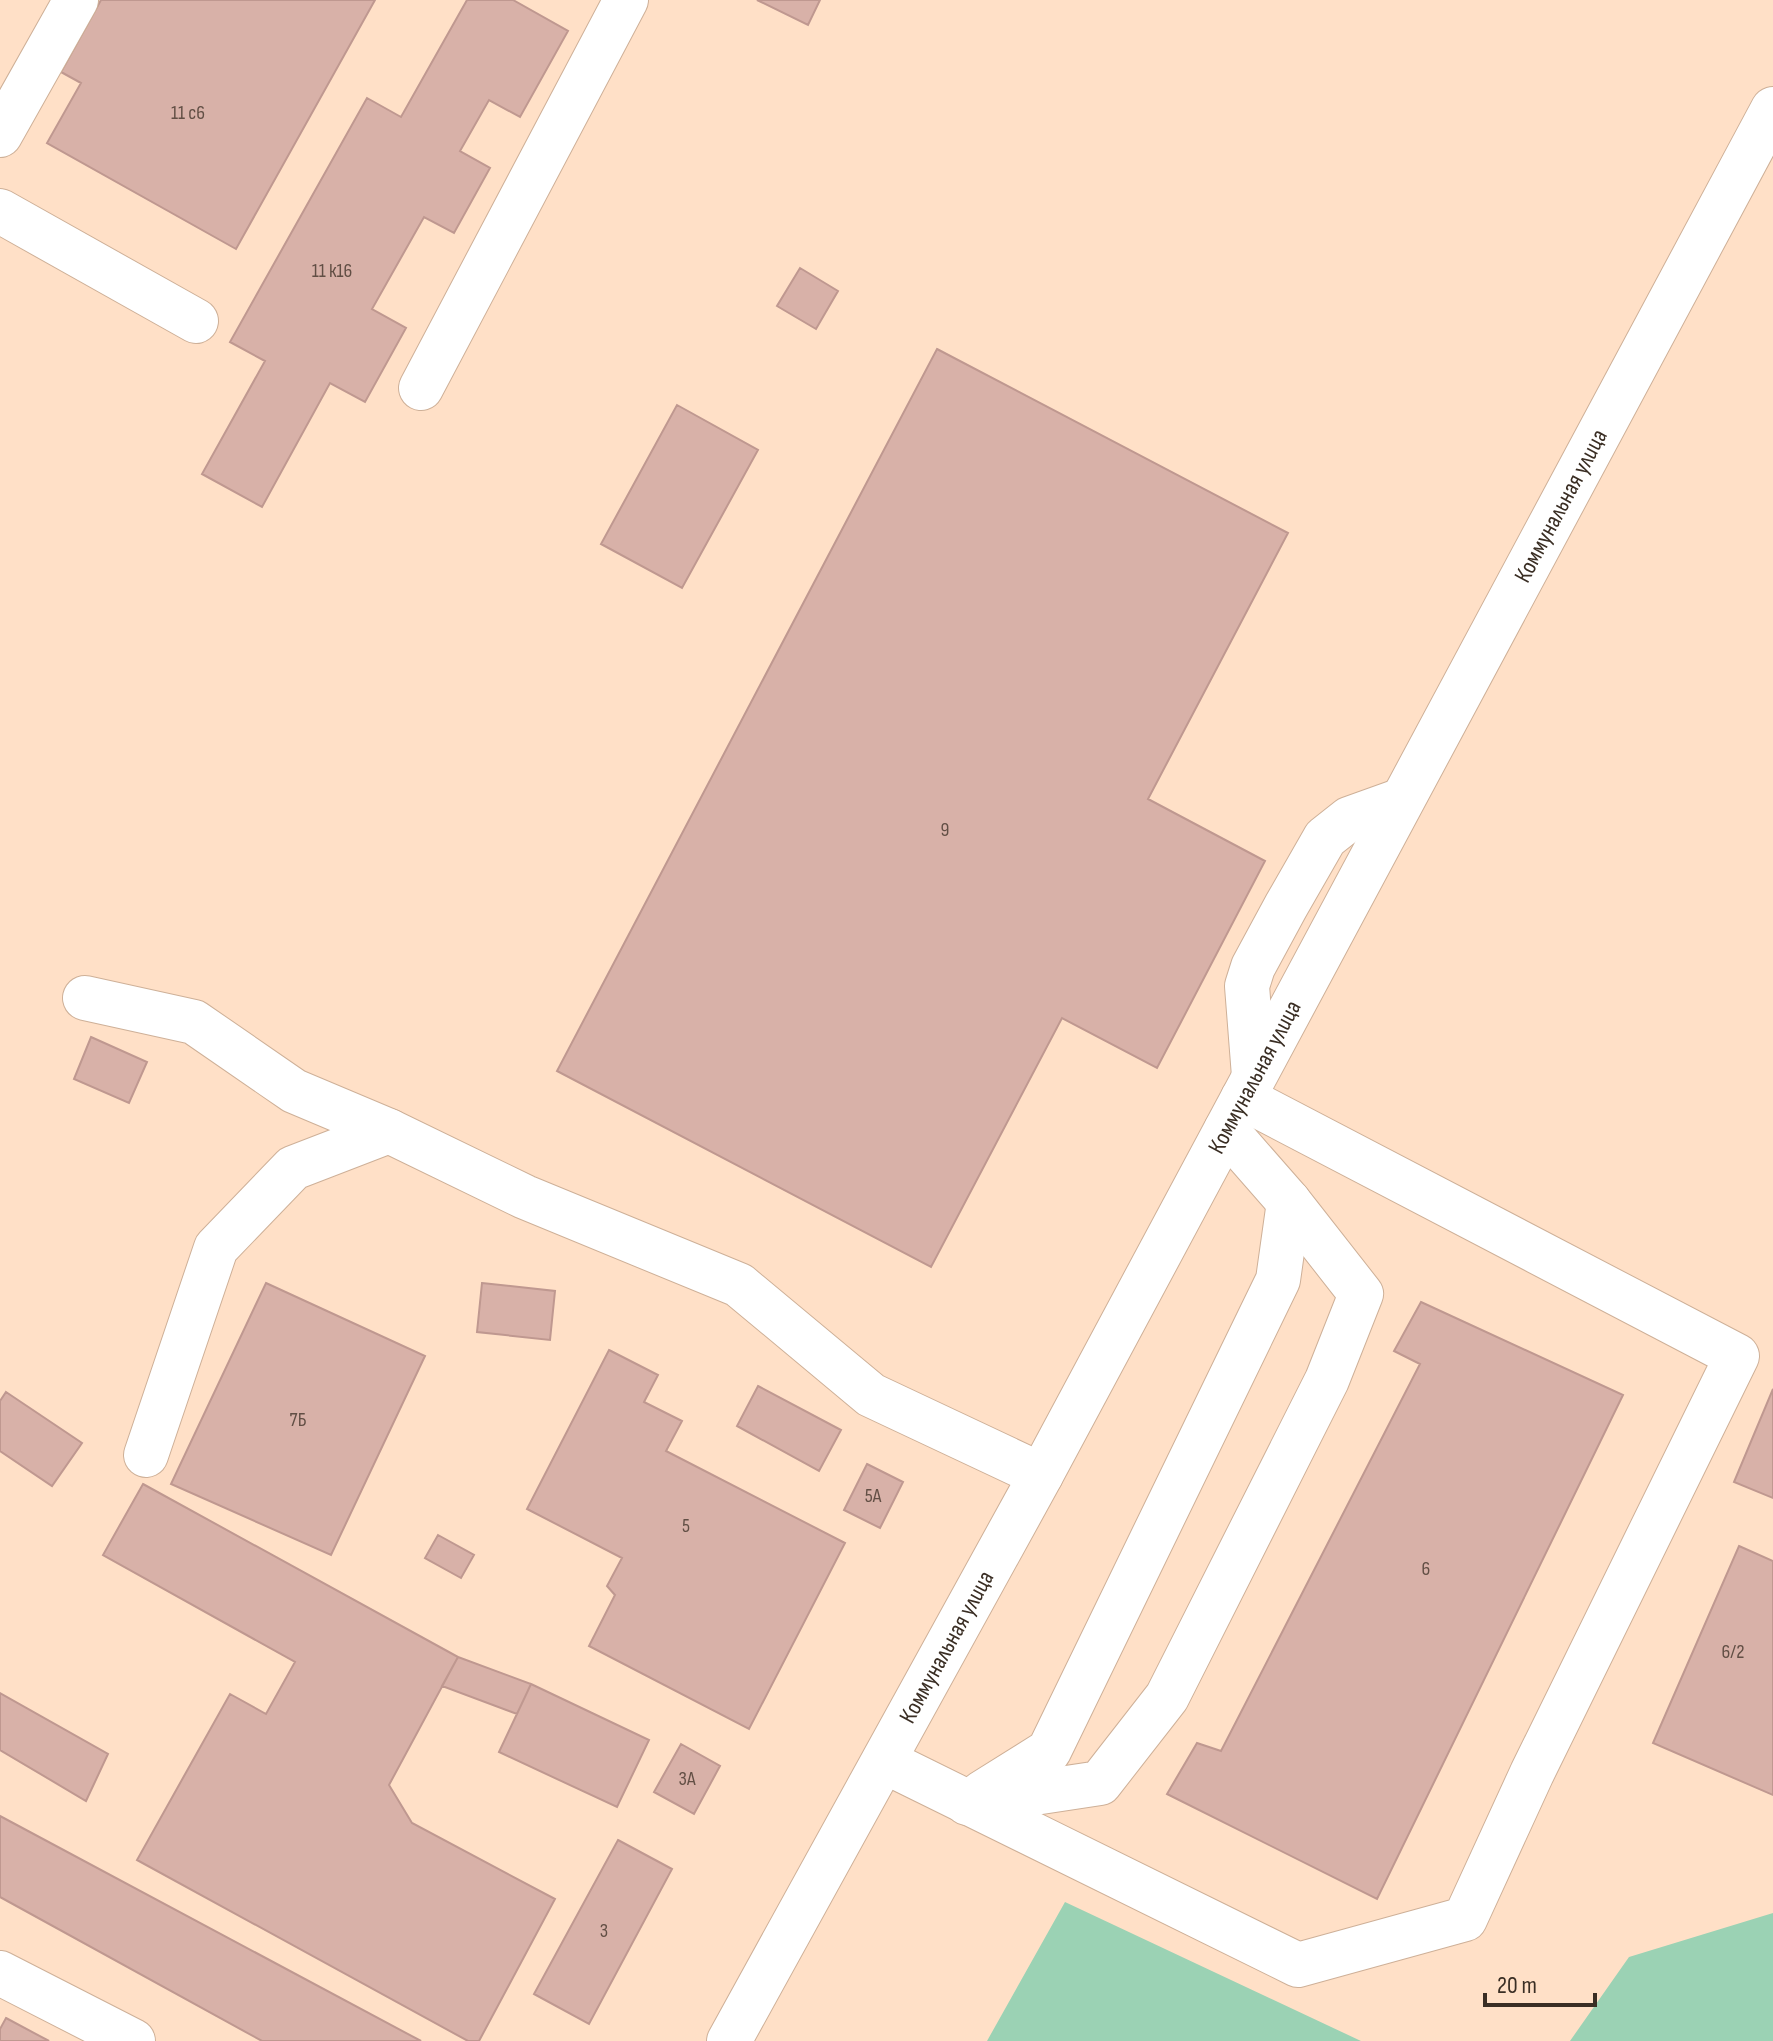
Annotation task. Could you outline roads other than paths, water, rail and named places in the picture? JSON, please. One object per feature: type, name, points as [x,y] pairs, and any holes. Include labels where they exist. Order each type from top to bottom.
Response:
[{"type":"street","points":[[0,135],[76,0]]},
{"type":"street","points":[[421,388],[626,0]]},
{"type":"street","name":"Коммунальная улица","points":[[729,2041],[1041,1475],[1773,109]]},
{"type":"street","points":[[0,211],[196,321]]},
{"type":"street","points":[[85,998],[194,1022],[294,1091],[389,1131],[525,1197],[739,1285],[871,1395],[1041,1475]]},
{"type":"street","points":[[967,1803],[1100,1783],[1167,1697],[1327,1380],[1361,1294],[1289,1202],[1241,1101]]},
{"type":"street","points":[[884,1761],[1298,1965],[1465,1919],[1532,1773],[1737,1356],[1241,1101]]},
{"type":"street","points":[[146,1455],[216,1248],[293,1168],[389,1131]]},
{"type":"street","points":[[967,1803],[1049,1751],[1278,1280],[1289,1202]]},
{"type":"street","points":[[0,1973],[133,2041]]}]
